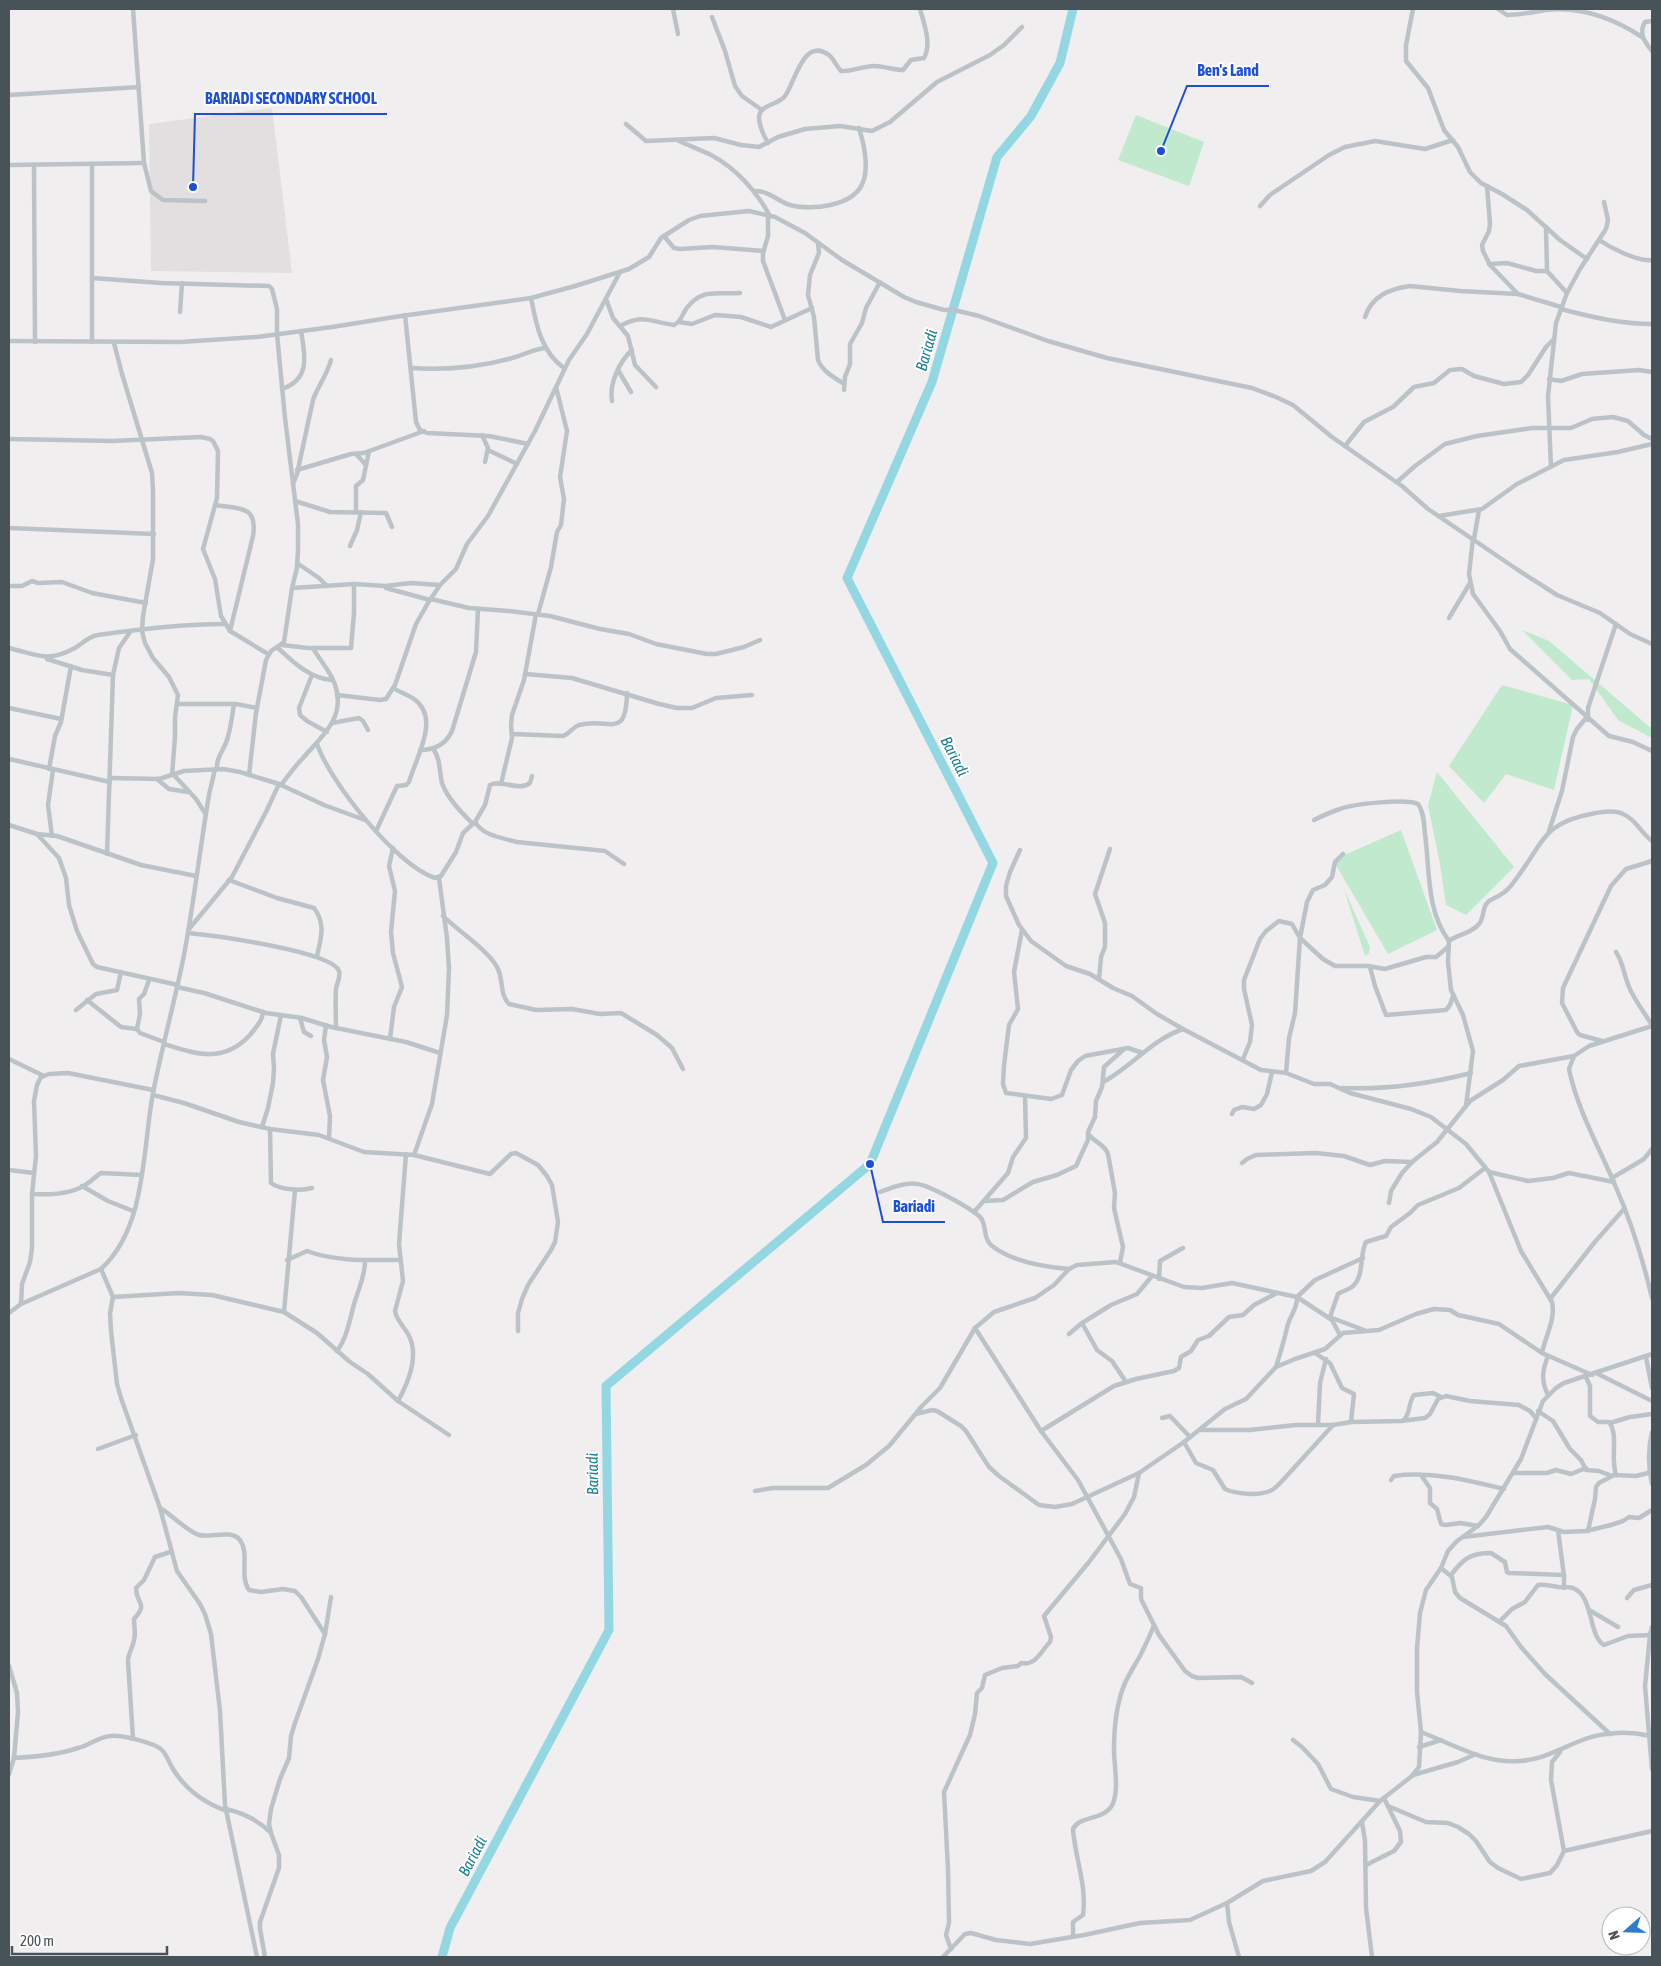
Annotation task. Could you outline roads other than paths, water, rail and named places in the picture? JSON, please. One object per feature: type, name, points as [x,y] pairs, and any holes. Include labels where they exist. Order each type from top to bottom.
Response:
[{"type":"street","points":[[134,9],[144,163],[151,192],[163,200],[205,201]]},
{"type":"street","points":[[673,9],[678,34]]},
{"type":"street","points":[[768,143],[760,125],[759,116],[762,110],[784,98],[800,64],[806,56],[815,52],[826,54],[831,56],[838,68],[844,71],[874,66],[903,70],[913,59],[924,58],[927,52],[927,36],[920,9]]},
{"type":"street","points":[[1413,9],[1406,45],[1406,61],[1424,81],[1436,105],[1444,130],[1453,140],[1470,172],[1475,179],[1527,210],[1587,259]]},
{"type":"street","points":[[1498,9],[1508,15],[1563,10],[1583,12],[1615,20],[1642,37],[1652,51]]},
{"type":"street","points":[[712,17],[725,51],[735,86],[742,96],[762,110]]},
{"type":"street","points":[[1642,37],[1643,25],[1645,22],[1652,21]]},
{"type":"street","points":[[626,124],[646,142],[714,138],[758,147],[786,134],[805,130],[840,126],[859,128],[872,132],[884,126],[907,109],[937,82],[990,55],[1004,45],[1022,27]]},
{"type":"street","points":[[9,95],[138,86]]},
{"type":"street","points":[[755,191],[769,192],[791,205],[820,208],[858,191],[863,184],[866,170],[859,128]]},
{"type":"street","points":[[678,140],[712,156],[755,191],[769,215],[764,266],[785,320]]},
{"type":"street","points":[[1260,206],[1270,195],[1345,147],[1375,141],[1425,150],[1453,140]]},
{"type":"street","points":[[9,165],[144,163]]},
{"type":"street","points":[[34,165],[36,342]]},
{"type":"street","points":[[92,165],[92,342]]},
{"type":"street","points":[[1487,186],[1490,231],[1482,245],[1483,251],[1489,264],[1518,294]]},
{"type":"street","points":[[1551,467],[1548,427],[1549,379],[1554,339],[1561,308],[1567,293],[1606,229],[1608,220],[1604,202]]},
{"type":"street","points":[[9,341],[180,342],[302,331],[531,298],[620,272],[649,257],[664,236],[688,220],[700,216],[749,211],[769,215],[818,242],[842,260],[916,302],[944,310],[954,310],[979,316],[1093,354],[1252,388],[1276,396],[1293,405],[1345,446],[1397,482],[1416,500],[1539,584],[1557,595],[1600,612],[1637,638],[1652,644]]},
{"type":"street","points":[[1546,227],[1546,271],[1567,293]]},
{"type":"street","points":[[664,236],[674,248],[680,249],[713,247],[764,251]]},
{"type":"street","points":[[1599,240],[1613,250],[1642,260],[1652,260]]},
{"type":"street","points":[[818,242],[818,259],[812,269],[808,285],[808,295],[816,325],[819,363],[844,384]]},
{"type":"street","points":[[1489,264],[1507,263],[1536,272],[1546,271]]},
{"type":"street","points":[[337,695],[386,699],[416,624],[440,585],[456,569],[466,544],[488,516],[528,444],[564,368],[587,334],[620,272]]},
{"type":"street","points":[[92,278],[270,287],[276,303],[282,388],[298,524],[297,563],[285,639],[282,644],[268,654],[263,673],[257,708],[250,775]]},
{"type":"street","points":[[844,390],[850,364],[850,344],[862,323],[866,308],[880,282]]},
{"type":"street","points":[[180,312],[182,284]]},
{"type":"street","points":[[1365,317],[1371,303],[1376,298],[1402,287],[1410,286],[1518,294],[1561,308],[1605,319],[1636,324],[1652,324]]},
{"type":"street","points":[[620,326],[641,318],[674,325],[679,322],[685,310],[704,294],[710,292],[740,293]]},
{"type":"street","points":[[531,298],[541,338],[552,359],[564,368]]},
{"type":"street","points":[[606,300],[614,318],[628,336],[635,365],[656,388]]},
{"type":"street","points":[[679,322],[692,324],[715,316],[729,316],[742,317],[771,327],[812,308]]},
{"type":"street","points":[[405,315],[416,422],[420,430],[424,432]]},
{"type":"street","points":[[282,388],[290,386],[299,378],[305,364],[302,331]]},
{"type":"street","points":[[1345,446],[1364,422],[1394,407],[1414,387],[1434,383],[1450,370],[1462,369],[1474,376],[1504,384],[1520,382],[1528,375],[1546,346],[1554,339]]},
{"type":"street","points":[[114,343],[152,473],[154,534],[151,577],[142,631],[145,643],[153,658],[169,678],[178,695],[172,775]]},
{"type":"street","points":[[411,368],[449,368],[488,363],[513,358],[532,350],[546,348]]},
{"type":"street","points":[[612,400],[610,390],[618,370],[623,359],[632,350]]},
{"type":"street","points":[[293,484],[298,470],[313,400],[316,391],[328,372],[331,360]]},
{"type":"street","points":[[618,370],[630,392]]},
{"type":"street","points":[[1549,379],[1561,381],[1582,374],[1639,370],[1652,372]]},
{"type":"street","points":[[501,784],[512,743],[512,715],[525,674],[537,614],[551,567],[557,532],[561,525],[564,499],[560,477],[567,431],[556,386]]},
{"type":"street","points":[[1397,482],[1445,444],[1456,440],[1523,428],[1571,428],[1592,419],[1613,417],[1628,421],[1644,435],[1652,439]]},
{"type":"street","points":[[298,470],[369,452],[424,432],[482,435],[528,444]]},
{"type":"street","points":[[482,435],[488,450],[486,462]]},
{"type":"street","points":[[9,438],[143,440],[201,437],[213,441],[218,451],[219,472],[215,505],[203,549],[215,579],[225,624],[230,631],[268,654]]},
{"type":"street","points":[[1439,516],[1480,510],[1502,497],[1517,484],[1572,458],[1618,452],[1652,444]]},
{"type":"street","points":[[488,450],[517,464]]},
{"type":"street","points":[[350,546],[357,530],[356,486],[363,480],[369,452]]},
{"type":"street","points":[[356,454],[366,466]]},
{"type":"street","points":[[295,501],[330,512],[386,514],[392,527]]},
{"type":"street","points":[[215,505],[243,510],[250,514],[254,521],[253,536],[230,631]]},
{"type":"street","points":[[1480,510],[1470,558],[1470,583],[1473,594],[1510,649],[1608,736],[1633,742],[1652,751]]},
{"type":"street","points":[[9,528],[154,534]]},
{"type":"street","points":[[297,563],[319,578],[326,586]]},
{"type":"street","points":[[9,586],[22,586],[32,581],[38,583],[62,582],[92,593],[146,603]]},
{"type":"street","points":[[292,588],[354,584],[382,586],[410,583],[440,585]]},
{"type":"street","points":[[1449,618],[1470,583]]},
{"type":"street","points":[[282,644],[313,648],[351,647],[354,584]]},
{"type":"street","points":[[382,586],[453,606],[537,614],[600,630],[629,634],[656,644],[707,654],[716,654],[744,647],[760,640]]},
{"type":"street","points":[[420,750],[433,748],[448,740],[452,731],[476,652],[478,609]]},
{"type":"street","points":[[33,656],[58,656],[96,635],[199,624],[225,624]]},
{"type":"street","points":[[1449,941],[1472,930],[1479,924],[1485,905],[1502,894],[1516,879],[1549,831],[1562,791],[1573,737],[1577,729],[1587,719],[1588,708],[1616,624]]},
{"type":"street","points":[[107,854],[113,675],[119,648],[130,632]]},
{"type":"street","points":[[277,647],[312,675],[324,680],[332,680]]},
{"type":"street","points":[[9,648],[71,666],[113,675]]},
{"type":"street","points":[[188,931],[229,880],[248,849],[280,785],[303,757],[317,744],[332,723],[335,715],[336,688],[313,648]]},
{"type":"street","points":[[52,836],[48,805],[51,770],[55,736],[61,719],[71,666]]},
{"type":"street","points":[[525,674],[572,678],[659,704],[686,708],[700,705],[716,698],[752,694]]},
{"type":"street","points":[[312,675],[299,708],[300,715],[307,722],[327,732]]},
{"type":"street","points":[[376,831],[397,786],[408,784],[426,730],[426,718],[423,708],[412,698],[392,688]]},
{"type":"street","points":[[512,734],[563,736],[568,734],[571,729],[579,726],[620,722],[623,720],[626,709],[627,693]]},
{"type":"street","points":[[178,704],[234,704],[257,708]]},
{"type":"street","points":[[9,1313],[21,1304],[101,1269],[120,1245],[133,1211],[142,1175],[153,1093],[178,986],[206,814],[217,760],[225,745],[234,704]]},
{"type":"street","points":[[9,708],[61,719]]},
{"type":"street","points":[[332,723],[359,718],[363,720],[368,730]]},
{"type":"street","points":[[317,744],[326,764],[376,831],[416,870],[425,875],[439,878]]},
{"type":"street","points":[[433,748],[440,764],[443,784],[461,812],[483,831],[517,842],[605,851],[624,864]]},
{"type":"street","points":[[9,759],[51,770],[110,780],[157,779],[184,771],[216,769],[250,775],[280,785],[324,805],[367,821]]},
{"type":"street","points":[[172,775],[183,783],[206,814]]},
{"type":"street","points":[[414,1155],[432,1104],[447,1015],[450,978],[448,938],[443,916],[439,878],[450,864],[463,833],[474,823],[486,805],[489,786],[494,783],[524,787],[530,783],[532,776]]},
{"type":"street","points":[[157,779],[169,788],[188,792]]},
{"type":"street","points":[[1314,820],[1340,809],[1359,805],[1410,801],[1418,804],[1421,810],[1425,834],[1434,914],[1449,941],[1448,969],[1453,996],[1463,1015],[1471,1042],[1471,1073],[1466,1106]]},
{"type":"street","points":[[1549,831],[1569,819],[1612,811],[1633,820],[1652,841]]},
{"type":"street","points":[[9,825],[37,834],[52,836],[141,865],[196,876]]},
{"type":"street","points":[[37,834],[59,858],[66,878],[70,905],[77,931],[93,964],[97,968],[178,986],[263,1012],[300,1018],[440,1053]]},
{"type":"street","points":[[390,1039],[394,1007],[402,987],[394,959],[391,932],[395,891],[389,866],[393,848]]},
{"type":"street","points":[[1099,979],[1101,957],[1105,947],[1105,923],[1095,894],[1110,849]]},
{"type":"street","points":[[1020,850],[1010,872],[1006,886],[1006,896],[1022,930],[1038,946],[1069,968],[1090,974],[1113,988],[1132,996],[1157,1014],[1183,1029],[1261,1070],[1286,1073],[1310,1083],[1328,1083],[1350,1093],[1411,1109],[1426,1115],[1466,1144],[1487,1170],[1521,1251],[1550,1299],[1554,1310],[1542,1354]]},
{"type":"street","points":[[1286,1073],[1288,1038],[1295,1013],[1300,938],[1307,902],[1311,893],[1317,887],[1328,883],[1332,877],[1335,862],[1343,854]]},
{"type":"street","points":[[1603,1042],[1580,1035],[1577,1032],[1562,1003],[1562,988],[1611,886],[1626,869],[1652,862]]},
{"type":"street","points":[[229,880],[277,898],[314,908],[321,924],[323,936],[317,956]]},
{"type":"street","points":[[443,916],[496,965],[501,981],[502,993],[509,1004],[520,1008],[536,1010],[572,1010],[600,1014],[620,1013],[657,1035],[672,1048],[684,1069]]},
{"type":"street","points":[[1242,1060],[1250,1042],[1252,1025],[1244,984],[1247,971],[1260,939],[1276,922],[1282,921],[1292,924],[1300,938],[1332,965],[1370,967],[1385,970],[1426,957],[1436,957],[1448,947]]},
{"type":"street","points":[[1022,930],[1014,972],[1018,1009],[1009,1025],[1003,1084],[1006,1093],[1051,1099],[1059,1097],[1063,1093],[1071,1070],[1083,1057],[1128,1048],[1143,1053]]},
{"type":"street","points":[[188,931],[234,938],[317,956],[330,962],[340,972],[336,995],[336,1028]]},
{"type":"street","points":[[1389,1202],[1395,1184],[1412,1162],[1437,1142],[1466,1106],[1503,1080],[1519,1066],[1574,1056],[1590,1046],[1652,1025],[1636,1002],[1616,952]]},
{"type":"street","points":[[1370,967],[1376,992],[1386,1015],[1446,1010],[1453,996]]},
{"type":"street","points":[[76,1010],[96,994],[117,990],[121,972]]},
{"type":"street","points":[[137,1029],[140,1014],[139,999],[146,991],[149,980]]},
{"type":"street","points":[[87,1000],[120,1027],[137,1029],[140,1033],[164,1043],[200,1055],[221,1053],[245,1040],[258,1026],[263,1012]]},
{"type":"street","points":[[262,1127],[273,1083],[273,1054],[281,1015]]},
{"type":"street","points":[[300,1018],[304,1032],[311,1036]]},
{"type":"street","points":[[326,1026],[324,1040],[327,1057],[323,1080],[330,1116],[329,1138]]},
{"type":"street","points":[[1103,1082],[1143,1053],[1183,1029]]},
{"type":"street","points":[[984,1201],[1003,1200],[1033,1182],[1071,1170],[1080,1159],[1088,1140],[1088,1134],[1095,1117],[1096,1101],[1103,1082],[1104,1067],[1124,1049]]},
{"type":"street","points":[[1574,1056],[1569,1069],[1572,1082],[1580,1106],[1624,1209],[1652,1298]]},
{"type":"street","points":[[9,1059],[44,1076],[68,1073],[153,1093],[224,1118],[270,1129],[329,1138],[364,1152],[414,1155],[490,1174],[511,1154],[516,1153],[538,1166],[547,1176],[552,1185],[558,1215],[555,1242],[528,1285],[522,1299],[518,1313],[518,1331]]},
{"type":"street","points":[[1232,1114],[1234,1110],[1242,1108],[1254,1109],[1261,1105],[1272,1072]]},
{"type":"street","points":[[1342,1088],[1381,1089],[1433,1082],[1471,1073]]},
{"type":"street","points":[[21,1304],[22,1284],[30,1262],[32,1194],[36,1156],[34,1101],[37,1085],[44,1076]]},
{"type":"street","points":[[974,1212],[1008,1173],[1013,1157],[1026,1138],[1025,1096]]},
{"type":"street","points":[[270,1129],[271,1182],[275,1185],[295,1190],[312,1188]]},
{"type":"street","points":[[1088,1134],[1097,1144],[1106,1148],[1108,1154],[1115,1193],[1114,1208],[1123,1247],[1120,1263]]},
{"type":"street","points":[[1330,1317],[1340,1292],[1354,1285],[1363,1258],[1364,1244],[1367,1241],[1386,1236],[1391,1227],[1410,1213],[1418,1204],[1459,1188],[1487,1170],[1528,1181],[1553,1178],[1569,1173],[1613,1180],[1644,1159],[1652,1149]]},
{"type":"street","points":[[1242,1163],[1256,1155],[1316,1153],[1344,1156],[1370,1165],[1385,1161],[1412,1162]]},
{"type":"street","points":[[398,1401],[410,1376],[412,1358],[412,1344],[395,1311],[403,1281],[399,1244],[406,1154]]},
{"type":"street","points":[[9,1170],[34,1173]]},
{"type":"street","points":[[32,1194],[54,1193],[82,1186],[101,1173],[142,1175]]},
{"type":"street","points":[[880,1192],[896,1186],[917,1184],[974,1212],[983,1223],[988,1242],[995,1248],[1036,1265],[1069,1269]]},
{"type":"street","points":[[82,1186],[108,1201],[133,1211]]},
{"type":"street","points":[[284,1312],[295,1190]]},
{"type":"street","points":[[1550,1299],[1594,1243],[1624,1209]]},
{"type":"street","points":[[1159,1279],[1160,1261],[1183,1248]]},
{"type":"street","points":[[288,1260],[307,1251],[365,1261],[400,1260]]},
{"type":"street","points":[[1276,1367],[1287,1335],[1287,1327],[1296,1308],[1297,1297],[1315,1280],[1363,1258]]},
{"type":"street","points":[[338,1351],[346,1334],[356,1296],[362,1282],[365,1261]]},
{"type":"street","points":[[755,1491],[773,1488],[828,1488],[877,1457],[940,1388],[975,1328],[994,1312],[1035,1298],[1054,1285],[1069,1269],[1083,1263],[1120,1263],[1159,1279],[1193,1288],[1229,1282],[1297,1297],[1330,1317],[1366,1331]]},
{"type":"street","points":[[101,1269],[113,1297],[110,1313],[117,1384],[160,1508],[170,1552],[177,1571],[205,1614],[211,1634],[220,1711],[226,1810],[257,1957]]},
{"type":"street","points":[[1069,1334],[1082,1323],[1111,1305],[1137,1294],[1152,1276]]},
{"type":"street","points":[[113,1297],[179,1293],[212,1295],[284,1312],[308,1326],[368,1374],[398,1401],[449,1434]]},
{"type":"street","points":[[1041,1431],[1092,1399],[1126,1382],[1174,1371],[1179,1368],[1181,1357],[1191,1351],[1198,1340],[1209,1336],[1229,1317],[1243,1315],[1254,1305],[1277,1293]]},
{"type":"street","points":[[916,1414],[932,1410],[961,1426],[989,1467],[1039,1505],[1056,1507],[1072,1504],[1139,1473],[1190,1438],[1225,1409],[1246,1399],[1276,1367],[1295,1358],[1325,1349],[1340,1335],[1347,1332],[1379,1330],[1416,1314],[1442,1308],[1458,1315],[1499,1324],[1542,1354],[1594,1374],[1652,1401]]},
{"type":"street","points":[[1330,1317],[1335,1322],[1340,1335]]},
{"type":"street","points":[[1082,1323],[1097,1350],[1112,1361],[1126,1382]]},
{"type":"street","points":[[975,1328],[1041,1431],[1070,1467],[1088,1496],[1120,1559],[1130,1584],[1141,1588],[1141,1599],[1160,1638],[1178,1662],[1192,1676],[1207,1679],[1241,1677],[1252,1683]]},
{"type":"street","points":[[1316,1353],[1326,1359],[1334,1368],[1342,1388],[1354,1394],[1351,1422]]},
{"type":"street","points":[[944,1957],[965,1934],[971,1932],[1017,1943],[1030,1944],[1140,1923],[1190,1920],[1227,1904],[1263,1881],[1318,1868],[1382,1800],[1412,1776],[1419,1767],[1421,1732],[1416,1684],[1418,1628],[1426,1590],[1441,1568],[1446,1554],[1463,1537],[1478,1526],[1504,1489],[1529,1442],[1542,1401],[1564,1383],[1652,1354]]},
{"type":"street","points":[[1548,1356],[1544,1365],[1542,1381],[1548,1395]]},
{"type":"street","points":[[1646,1357],[1652,1388]]},
{"type":"street","points":[[1318,1425],[1320,1383],[1326,1359]]},
{"type":"street","points":[[1586,1377],[1590,1386],[1590,1416],[1598,1422],[1610,1423],[1630,1417],[1652,1414]]},
{"type":"street","points":[[1404,1420],[1409,1414],[1411,1400],[1414,1395],[1433,1393],[1441,1397],[1519,1405],[1530,1411],[1536,1418]]},
{"type":"street","points":[[1199,1430],[1250,1430],[1296,1425],[1333,1425],[1427,1417],[1441,1397]]},
{"type":"street","points":[[1538,1411],[1554,1421],[1570,1450],[1589,1471],[1603,1472],[1614,1476],[1636,1476],[1651,1473]]},
{"type":"street","points":[[1162,1418],[1170,1416],[1190,1438]]},
{"type":"street","points":[[1610,1423],[1614,1433],[1614,1476]]},
{"type":"street","points":[[1184,1442],[1196,1462],[1213,1470],[1224,1489],[1263,1493],[1275,1488],[1333,1425]]},
{"type":"street","points":[[1652,1432],[1649,1454],[1652,1484]]},
{"type":"street","points":[[98,1450],[136,1435]]},
{"type":"street","points":[[1514,1472],[1547,1473],[1556,1470],[1571,1474],[1586,1468]]},
{"type":"street","points":[[951,1949],[946,1935],[949,1923],[944,1792],[970,1735],[977,1694],[982,1688],[984,1676],[1002,1668],[1029,1663],[1040,1654],[1051,1639],[1044,1616],[1109,1537],[1125,1514],[1134,1497],[1139,1473]]},
{"type":"street","points":[[1391,1480],[1394,1476],[1421,1475],[1460,1478],[1504,1489]]},
{"type":"street","points":[[1421,1475],[1430,1488],[1430,1503],[1437,1509],[1441,1524],[1460,1523],[1478,1526]]},
{"type":"street","points":[[1588,1531],[1596,1499],[1596,1486],[1614,1476]]},
{"type":"street","points":[[160,1508],[198,1535],[228,1534],[236,1537],[242,1545],[245,1582],[249,1590],[283,1589],[295,1591],[325,1634]]},
{"type":"street","points":[[1463,1537],[1548,1527],[1558,1530],[1588,1531],[1623,1521],[1629,1517],[1642,1517],[1652,1510]]},
{"type":"street","points":[[1558,1530],[1564,1588]]},
{"type":"street","points":[[133,1739],[128,1656],[135,1640],[134,1619],[141,1613],[142,1609],[136,1588],[144,1580],[153,1559],[170,1552]]},
{"type":"street","points":[[1451,1575],[1469,1556],[1491,1553],[1505,1562],[1507,1572],[1509,1573],[1564,1576]]},
{"type":"street","points":[[1441,1568],[1451,1575],[1455,1592],[1460,1598],[1500,1621],[1545,1674],[1610,1734]]},
{"type":"street","points":[[1500,1621],[1512,1609],[1525,1602],[1538,1585],[1544,1584],[1573,1588],[1579,1593],[1589,1610],[1598,1639],[1604,1646],[1628,1636],[1650,1635]]},
{"type":"street","points":[[1627,1598],[1634,1590],[1652,1585]]},
{"type":"street","points":[[265,1957],[260,1922],[279,1868],[278,1855],[269,1824],[271,1809],[275,1792],[290,1758],[291,1736],[318,1659],[325,1634],[331,1596]]},
{"type":"street","points":[[1589,1610],[1618,1627]]},
{"type":"street","points":[[1073,1936],[1073,1922],[1082,1915],[1083,1906],[1082,1875],[1073,1828],[1075,1824],[1100,1816],[1112,1806],[1116,1782],[1114,1751],[1117,1706],[1125,1682],[1140,1658],[1154,1625]]},
{"type":"street","points":[[1652,1627],[1646,1681],[1652,1769]]},
{"type":"street","points":[[9,1666],[18,1702],[14,1758],[9,1774]]},
{"type":"street","points":[[1646,1681],[1652,1679]]},
{"type":"street","points":[[1421,1732],[1476,1754],[1505,1761],[1536,1759],[1586,1739],[1610,1734],[1650,1734]]},
{"type":"street","points":[[14,1758],[32,1758],[67,1752],[111,1736],[133,1739],[161,1749],[175,1772],[194,1793],[208,1804],[250,1817],[263,1825],[271,1833]]},
{"type":"street","points":[[1293,1740],[1318,1764],[1331,1789],[1353,1797],[1382,1800],[1388,1806],[1400,1831],[1401,1842],[1394,1851],[1366,1865]]},
{"type":"street","points":[[1419,1747],[1441,1740]]},
{"type":"street","points":[[1388,1806],[1426,1822],[1448,1823],[1458,1827],[1476,1841],[1490,1862],[1498,1868],[1521,1879],[1535,1877],[1554,1870],[1564,1851],[1551,1780],[1552,1762],[1563,1749]]},
{"type":"street","points":[[1412,1776],[1458,1762],[1476,1754]]},
{"type":"street","points":[[1362,1822],[1366,1865],[1366,1908],[1372,1957]]},
{"type":"street","points":[[1564,1851],[1652,1831]]},
{"type":"street","points":[[1227,1904],[1229,1922],[1239,1957]]},
{"type":"waterway","name":"Bariadi","points":[[1068,9],[1071,16]]},
{"type":"waterway","name":"Bariadi","points":[[442,1957],[450,1928],[609,1630],[606,1386],[870,1164],[993,863],[847,578],[932,382],[997,157],[1031,116],[1060,63],[1073,9]]},
{"type":"place","name":"Ben's Land","points":[[1161,151]]},
{"type":"place","name":"BARIADI SECONDARY SCHOOL","points":[[193,187]]},
{"type":"place","name":"Bariadi","points":[[870,1164]]}]
